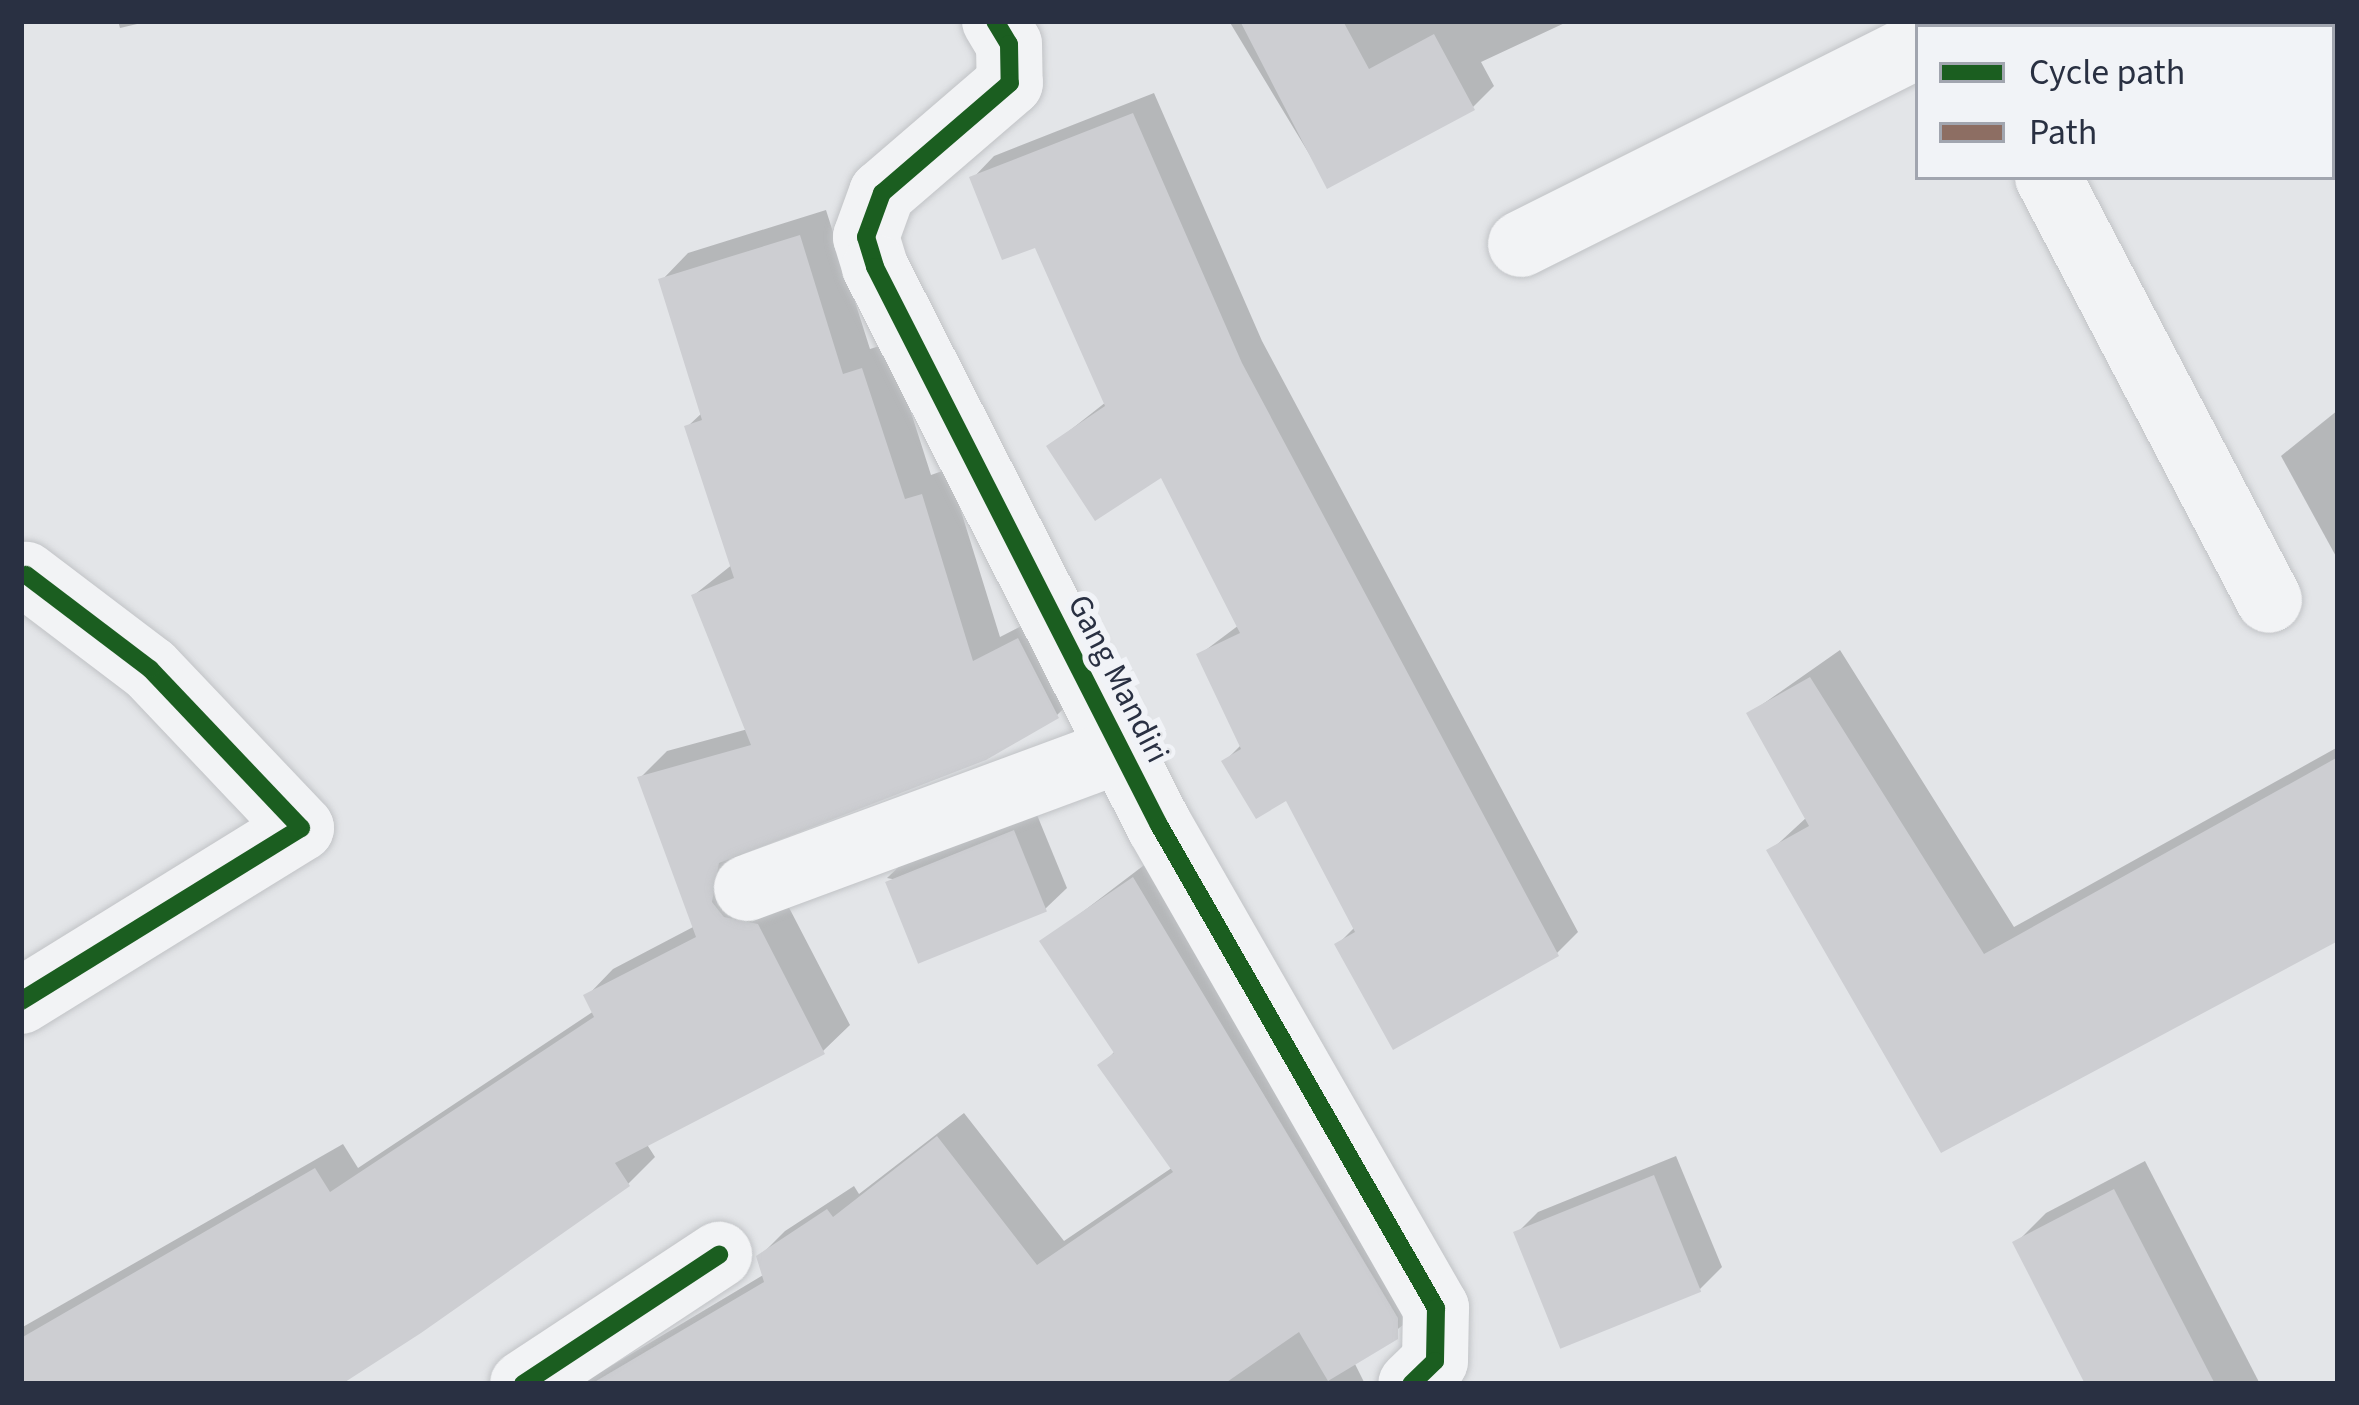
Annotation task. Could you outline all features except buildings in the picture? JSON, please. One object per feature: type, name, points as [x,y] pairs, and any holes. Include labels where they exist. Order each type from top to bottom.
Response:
[{"type":"street","name":"Gang Mandiri","points":[[994,21],[1010,44],[1010,83],[882,193],[866,237],[1120,750],[1436,1308],[1435,1361],[1411,1384]]},
{"type":"street","points":[[1521,244],[1915,47]]},
{"type":"street","points":[[2050,180],[2269,600]]},
{"type":"street","points":[[21,1001],[301,828],[150,669],[22,574]]},
{"type":"street","points":[[747,888],[1120,750]]},
{"type":"street","points":[[523,1384],[719,1256]]},
{"type":"marked path","points":[[2320,24],[2326,21]]},
{"type":"cycle path","points":[[995,21],[1009,44],[1010,83],[882,193],[866,237],[875,267],[1159,825],[1436,1308],[1435,1361],[1411,1384]]},
{"type":"cycle path","points":[[21,1001],[301,828],[150,669],[26,575]]},
{"type":"cycle path","points":[[523,1384],[719,1255]]}]
